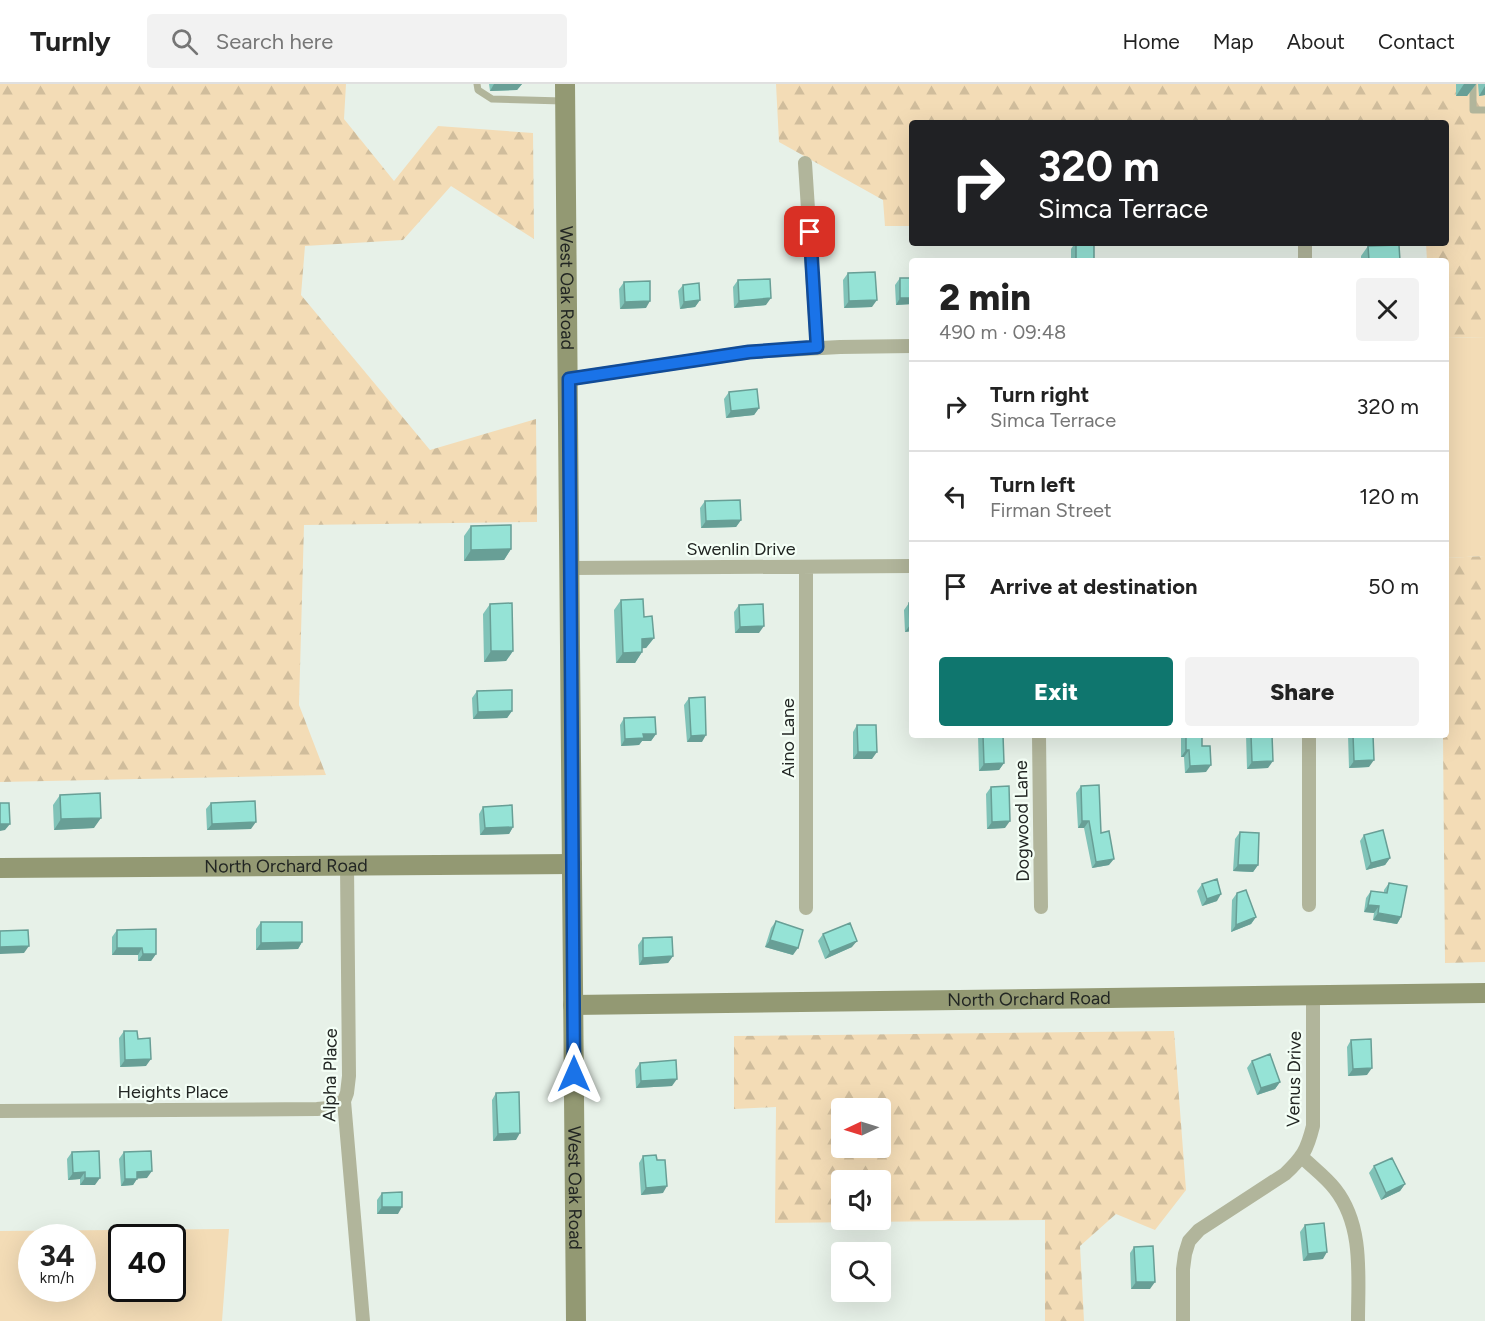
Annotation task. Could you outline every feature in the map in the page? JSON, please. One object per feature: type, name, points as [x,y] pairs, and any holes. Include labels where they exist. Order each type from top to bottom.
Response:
[{"type":"street","name":"West Oak Road","points":[[565,93],[576,1321]]},
{"type":"street","points":[[805,163],[817,347]]},
{"type":"street","points":[[569,379],[749,352],[817,347],[909,346]]},
{"type":"street","name":"Swenlin Drive","points":[[571,568],[909,566]]},
{"type":"street","name":"Aino Lane","points":[[806,567],[806,908]]},
{"type":"street","name":"Dogwood Lane","points":[[1039,738],[1041,907]]},
{"type":"street","points":[[1309,738],[1309,905]]},
{"type":"street","name":"North Orchard Road","points":[[0,868],[572,864]]},
{"type":"street","name":"Alpha Place","points":[[347,865],[349,1076],[344,1101],[363,1321]]},
{"type":"street","name":"North Orchard Road","points":[[573,1005],[1485,993]]},
{"type":"street","name":"Venus Drive","points":[[1301,1156],[1308,1146],[1313,1126],[1313,995]]},
{"type":"street","name":"Heights Place","points":[[0,1111],[317,1109],[329,1108],[344,1101]]},
{"type":"street","points":[[1183,1321],[1183,1269],[1189,1241],[1199,1230],[1285,1174],[1301,1156],[1334,1188],[1345,1204],[1353,1223],[1357,1243],[1358,1321]]},
{"type":"lane","points":[[477,84],[478,90],[492,99],[565,93]]},
{"type":"lane","points":[[1473,84],[1473,110],[1485,110]]},
{"type":"green space","points":[[0,84],[346,84],[344,119],[394,181],[438,126],[533,133],[534,239],[451,186],[403,240],[305,246],[301,295],[430,450],[536,419],[537,522],[304,525],[299,705],[326,775],[0,782]]},
{"type":"green space","points":[[776,84],[1485,84],[1485,337],[1449,338],[1449,258],[1427,258],[1426,246],[1449,246],[1449,120],[909,120],[909,226],[885,226],[883,200],[779,142]]},
{"type":"green space","points":[[1485,337],[1485,556],[1449,558],[1449,338]]},
{"type":"green space","points":[[1485,556],[1485,962],[1445,963],[1443,738],[1449,738],[1449,558]]},
{"type":"green space","points":[[1174,1031],[1186,1190],[1155,1230],[1116,1214],[1080,1246],[1084,1321],[1045,1321],[1045,1220],[891,1222],[891,1170],[831,1170],[831,1222],[775,1223],[776,1107],[734,1109],[734,1036]]},
{"type":"green space","points":[[186,1229],[229,1229],[222,1321],[0,1321],[0,1231],[18,1231],[18,1302],[96,1302],[96,1230],[108,1230],[108,1302],[186,1302]]},
{"type":"building","points":[[1076,246],[1094,246],[1094,258],[1076,258]]},
{"type":"building","points":[[1368,246],[1399,246],[1400,258],[1369,258]]},
{"type":"building","points":[[875,272],[877,300],[849,301],[848,273]]},
{"type":"building","points":[[900,278],[909,278],[909,298],[900,298]]},
{"type":"building","points":[[770,279],[771,298],[739,301],[738,280]]},
{"type":"building","points":[[650,281],[650,301],[625,302],[624,282]]},
{"type":"building","points":[[699,283],[700,300],[684,302],[683,285]]},
{"type":"building","points":[[757,389],[759,408],[731,411],[729,392]]},
{"type":"building","points":[[740,500],[741,520],[706,521],[705,501]]},
{"type":"building","points":[[511,525],[511,549],[471,550],[471,526]]},
{"type":"building","points":[[643,599],[644,617],[652,616],[654,638],[642,639],[642,652],[623,653],[621,600]]},
{"type":"building","points":[[512,603],[513,651],[491,651],[490,604]]},
{"type":"building","points":[[763,604],[764,626],[740,627],[739,605]]},
{"type":"building","points":[[512,690],[512,711],[478,712],[477,691]]},
{"type":"building","points":[[705,697],[706,735],[691,736],[689,698]]},
{"type":"building","points":[[655,717],[656,734],[643,734],[644,738],[625,739],[624,718]]},
{"type":"building","points":[[857,725],[876,725],[877,752],[858,752]]},
{"type":"building","points":[[983,738],[1003,738],[1004,763],[984,764]]},
{"type":"building","points":[[1186,738],[1202,738],[1202,746],[1210,746],[1211,765],[1190,766],[1189,750],[1186,750]]},
{"type":"building","points":[[1251,738],[1272,738],[1273,761],[1252,762]]},
{"type":"building","points":[[1353,738],[1373,738],[1374,760],[1354,761]]},
{"type":"building","points":[[1099,785],[1101,833],[1109,831],[1114,859],[1096,862],[1089,821],[1082,821],[1081,786]]},
{"type":"building","points":[[1009,786],[1010,821],[992,822],[991,787]]},
{"type":"building","points":[[100,793],[101,818],[61,819],[60,795]]},
{"type":"building","points":[[255,801],[256,822],[212,824],[211,803]]},
{"type":"building","points":[[0,803],[9,803],[10,824],[0,824]]},
{"type":"building","points":[[512,805],[513,827],[485,828],[483,807]]},
{"type":"building","points":[[1383,830],[1390,858],[1371,863],[1364,835]]},
{"type":"building","points":[[1240,832],[1259,833],[1258,865],[1238,865]]},
{"type":"building","points":[[1217,879],[1221,894],[1207,899],[1202,884]]},
{"type":"building","points":[[1389,883],[1407,886],[1401,917],[1378,913],[1379,906],[1368,905],[1371,891],[1387,893]]},
{"type":"building","points":[[1246,890],[1256,917],[1236,925],[1237,893]]},
{"type":"building","points":[[776,921],[803,930],[798,948],[770,940]]},
{"type":"building","points":[[261,922],[302,922],[302,942],[261,943]]},
{"type":"building","points":[[850,923],[857,941],[830,952],[823,934]]},
{"type":"building","points":[[156,929],[156,954],[143,954],[142,948],[117,948],[117,930]]},
{"type":"building","points":[[28,930],[29,946],[0,947],[0,931]]},
{"type":"building","points":[[672,937],[673,956],[643,958],[643,938]]},
{"type":"building","points":[[124,1031],[137,1031],[138,1039],[150,1038],[151,1059],[125,1060]]},
{"type":"building","points":[[1371,1039],[1372,1068],[1353,1069],[1351,1040]]},
{"type":"building","points":[[1270,1054],[1280,1082],[1261,1088],[1252,1061]]},
{"type":"building","points":[[676,1060],[677,1079],[641,1081],[640,1063]]},
{"type":"building","points":[[519,1092],[520,1133],[498,1134],[496,1093]]},
{"type":"building","points":[[99,1151],[100,1178],[85,1178],[85,1172],[73,1173],[72,1152]]},
{"type":"building","points":[[151,1151],[152,1171],[137,1172],[137,1179],[125,1179],[124,1152]]},
{"type":"building","points":[[656,1155],[657,1160],[665,1160],[667,1186],[646,1188],[643,1156]]},
{"type":"building","points":[[1392,1158],[1405,1184],[1386,1193],[1374,1166]]},
{"type":"building","points":[[402,1192],[402,1207],[382,1207],[382,1193]]},
{"type":"building","points":[[1324,1223],[1327,1252],[1308,1254],[1305,1225]]},
{"type":"building","points":[[1153,1246],[1155,1282],[1136,1282],[1134,1247]]},
{"type":"route","points":[[574,1074],[569,379],[749,352],[817,347],[810,232]]}]
